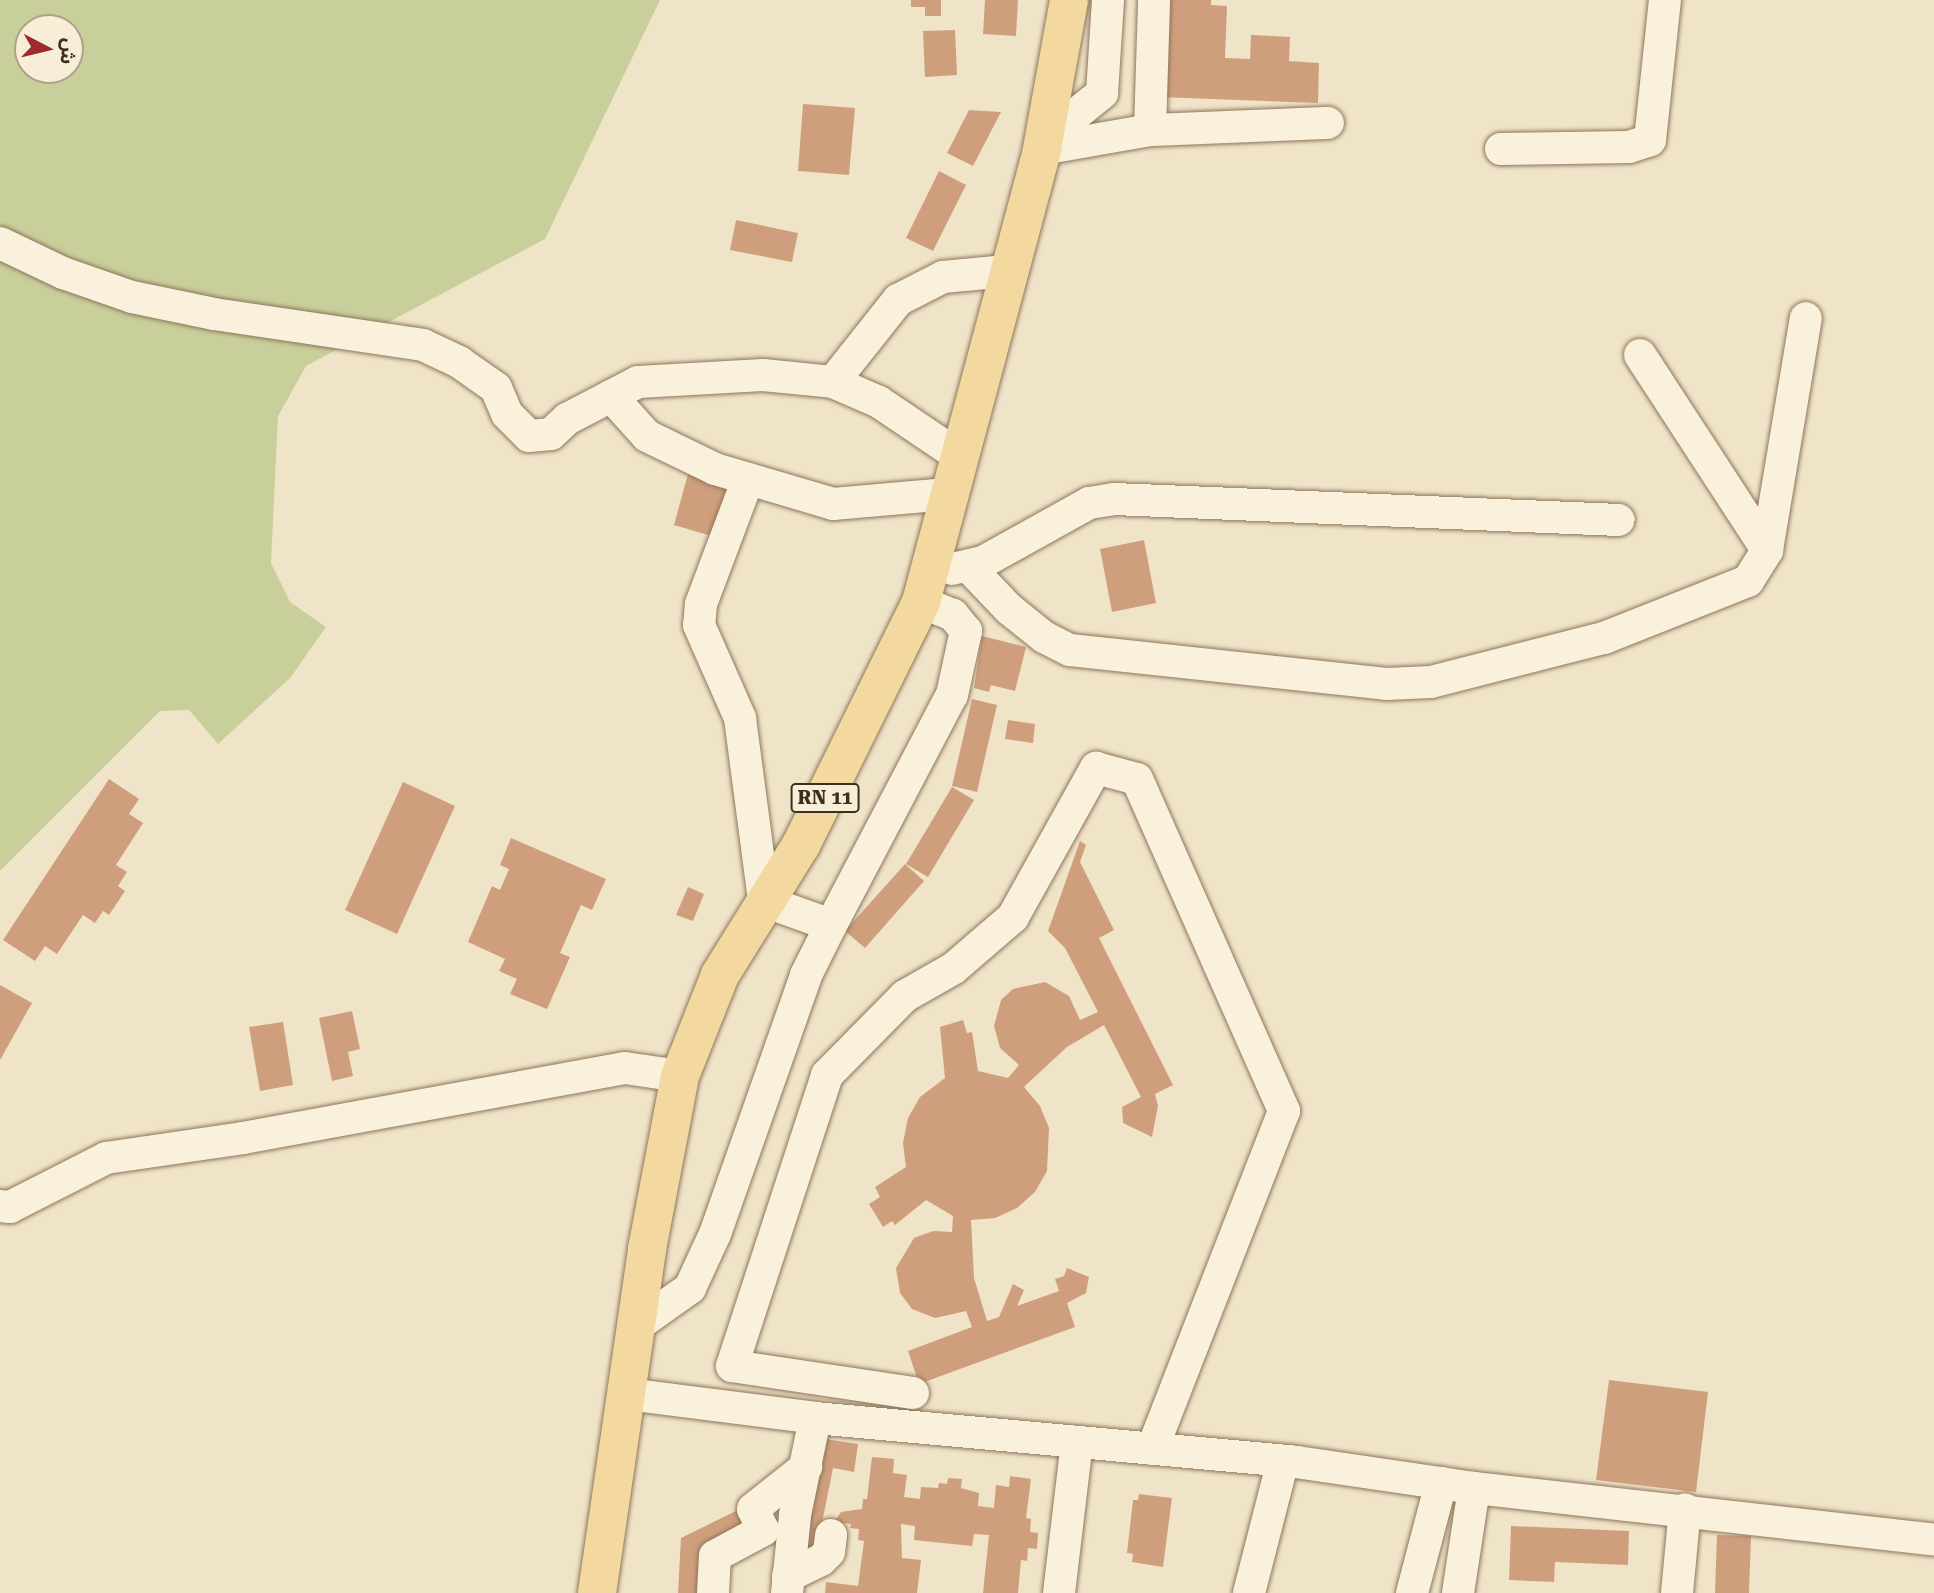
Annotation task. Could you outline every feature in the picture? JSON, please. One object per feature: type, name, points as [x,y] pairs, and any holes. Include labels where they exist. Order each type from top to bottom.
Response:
[{"type":"main road","name":"RN 11","points":[[597,1593],[662,1159],[680,1076],[720,975],[824,801],[925,587],[1043,140],[1069,0]]},
{"type":"street","points":[[1043,140],[1102,93],[1108,0]]},
{"type":"street","points":[[1150,130],[1153,0]]},
{"type":"street","points":[[1501,149],[1629,147],[1650,140],[1665,0]]},
{"type":"street","points":[[1043,140],[1150,130],[1328,123]]},
{"type":"street","points":[[0,243],[64,273],[132,296],[214,314],[423,345],[459,362],[496,388],[508,414],[528,436],[551,434],[567,419],[638,382],[703,375],[833,382],[879,402],[959,456]]},
{"type":"street","points":[[833,382],[898,300],[943,277],[1007,271]]},
{"type":"street","points":[[969,567],[1009,609],[1044,637],[1070,650],[1386,684],[1431,682],[1604,638],[1748,581],[1767,550],[1806,318]]},
{"type":"street","points":[[1640,355],[1767,550]]},
{"type":"street","points":[[611,396],[647,436],[715,470],[833,504],[948,494]]},
{"type":"street","points":[[748,479],[701,604],[699,625],[740,718],[764,901],[831,925]]},
{"type":"street","points":[[638,1325],[691,1288],[716,1234],[806,975],[952,695],[966,631],[925,587],[969,567],[1089,503],[1114,499],[1619,520]]},
{"type":"street","points":[[913,1393],[732,1366],[827,1075],[905,996],[954,968],[1013,917],[1096,768],[1137,779],[1283,1111],[1152,1449]]},
{"type":"street","points":[[0,1206],[10,1207],[106,1158],[243,1139],[625,1068],[680,1076]]},
{"type":"street","points":[[626,1394],[815,1418],[1283,1461],[1474,1488],[1685,1509],[1934,1540]]},
{"type":"street","points":[[787,1584],[815,1418]]},
{"type":"street","points":[[1059,1593],[1077,1442]]},
{"type":"street","points":[[1249,1593],[1283,1461]]},
{"type":"street","points":[[713,1593],[715,1556],[763,1530],[753,1509],[806,1467]]},
{"type":"street","points":[[1412,1593],[1441,1483]]},
{"type":"street","points":[[1458,1593],[1474,1488]]},
{"type":"street","points":[[1677,1593],[1685,1509]]},
{"type":"street","points":[[787,1584],[829,1552],[831,1535]]},
{"type":"green space","points":[[0,0],[660,0],[545,239],[306,366],[278,416],[271,563],[290,602],[326,627],[290,678],[218,744],[189,710],[160,711],[0,871]]},
{"type":"building","points":[[911,0],[941,0],[941,16],[925,16],[925,7],[911,7]]},
{"type":"building","points":[[985,0],[1018,0],[1016,36],[983,34]]},
{"type":"building","points":[[1162,0],[1211,0],[1211,5],[1227,6],[1225,58],[1250,59],[1251,35],[1290,37],[1289,61],[1319,63],[1318,103],[1159,97]]},
{"type":"building","points":[[955,30],[957,75],[925,77],[923,31]]},
{"type":"building","points":[[803,104],[855,108],[849,175],[798,171]]},
{"type":"building","points":[[969,110],[1001,112],[973,166],[947,153]]},
{"type":"building","points":[[939,171],[966,185],[933,251],[906,238]]},
{"type":"building","points":[[736,220],[798,233],[792,262],[730,250]]},
{"type":"building","points":[[688,474],[730,486],[715,537],[674,525]]},
{"type":"building","points":[[1144,540],[1156,603],[1112,612],[1100,549]]},
{"type":"building","points":[[982,636],[1026,647],[1015,691],[991,685],[989,692],[974,688]]},
{"type":"building","points":[[972,699],[997,705],[977,792],[952,786]]},
{"type":"building","points":[[1008,720],[1035,724],[1033,743],[1005,739]]},
{"type":"building","points":[[109,779],[139,799],[129,814],[143,823],[116,865],[127,872],[118,886],[125,891],[109,915],[103,911],[95,923],[83,915],[57,954],[45,946],[35,961],[3,940]]},
{"type":"building","points":[[403,782],[455,806],[397,934],[345,910]]},
{"type":"building","points":[[952,787],[974,800],[928,877],[906,864]]},
{"type":"building","points":[[511,838],[606,879],[592,910],[581,905],[560,953],[570,957],[547,1009],[510,994],[517,979],[499,971],[505,959],[468,942],[492,886],[500,890],[509,869],[500,865]]},
{"type":"building","points":[[1080,841],[1086,845],[1080,862],[1114,930],[1099,938],[1173,1085],[1155,1094],[1158,1106],[1152,1137],[1123,1123],[1122,1107],[1141,1097],[1104,1025],[1067,1047],[1024,1087],[1040,1106],[1049,1128],[1047,1171],[1035,1192],[1017,1208],[995,1218],[971,1220],[974,1278],[987,1321],[999,1317],[1013,1284],[1024,1290],[1017,1306],[1059,1291],[1055,1279],[1064,1276],[1067,1268],[1089,1277],[1086,1293],[1067,1303],[1075,1327],[919,1384],[908,1351],[972,1327],[966,1311],[935,1318],[912,1309],[900,1293],[896,1268],[914,1238],[933,1231],[952,1232],[953,1216],[926,1200],[895,1225],[892,1221],[883,1227],[869,1204],[880,1197],[875,1187],[906,1167],[903,1143],[908,1118],[920,1097],[945,1078],[940,1027],[963,1020],[967,1033],[972,1032],[978,1071],[1008,1078],[1019,1065],[1000,1048],[994,1026],[1001,1000],[1013,989],[1045,982],[1069,996],[1080,1020],[1098,1012],[1065,948],[1048,931]]},
{"type":"building","points":[[905,864],[924,881],[865,948],[845,931]]},
{"type":"building","points":[[688,887],[704,894],[693,921],[676,915]]},
{"type":"building","points":[[0,985],[32,1003],[0,1060]]},
{"type":"building","points":[[352,1011],[360,1049],[348,1052],[353,1076],[332,1081],[319,1018]]},
{"type":"building","points":[[283,1022],[293,1085],[260,1091],[249,1027]]},
{"type":"building","points":[[1609,1380],[1708,1392],[1696,1492],[1596,1480]]},
{"type":"building","points":[[825,1439],[858,1444],[854,1472],[833,1468],[817,1548],[803,1557]]},
{"type":"building","points":[[872,1457],[894,1459],[893,1473],[907,1475],[904,1497],[920,1499],[921,1487],[938,1488],[939,1483],[947,1484],[948,1478],[962,1479],[961,1488],[979,1493],[978,1506],[994,1508],[996,1485],[1009,1487],[1010,1476],[1031,1479],[1026,1518],[1031,1519],[1030,1532],[1038,1533],[1037,1549],[1028,1548],[1027,1561],[1021,1560],[1018,1593],[983,1593],[989,1535],[974,1534],[972,1546],[914,1540],[915,1526],[901,1524],[902,1558],[921,1560],[917,1593],[825,1593],[826,1582],[858,1586],[864,1541],[858,1540],[859,1529],[850,1528],[851,1524],[834,1522],[841,1512],[862,1509],[863,1499],[867,1499]]},
{"type":"building","points":[[1139,1494],[1172,1498],[1163,1567],[1132,1562],[1133,1554],[1127,1553],[1133,1500],[1138,1500]]},
{"type":"building","points":[[738,1510],[746,1528],[699,1593],[678,1593],[681,1538]]},
{"type":"building","points":[[1511,1526],[1629,1531],[1628,1565],[1555,1562],[1554,1582],[1509,1580]]},
{"type":"building","points":[[1717,1535],[1751,1536],[1749,1593],[1715,1593]]}]
